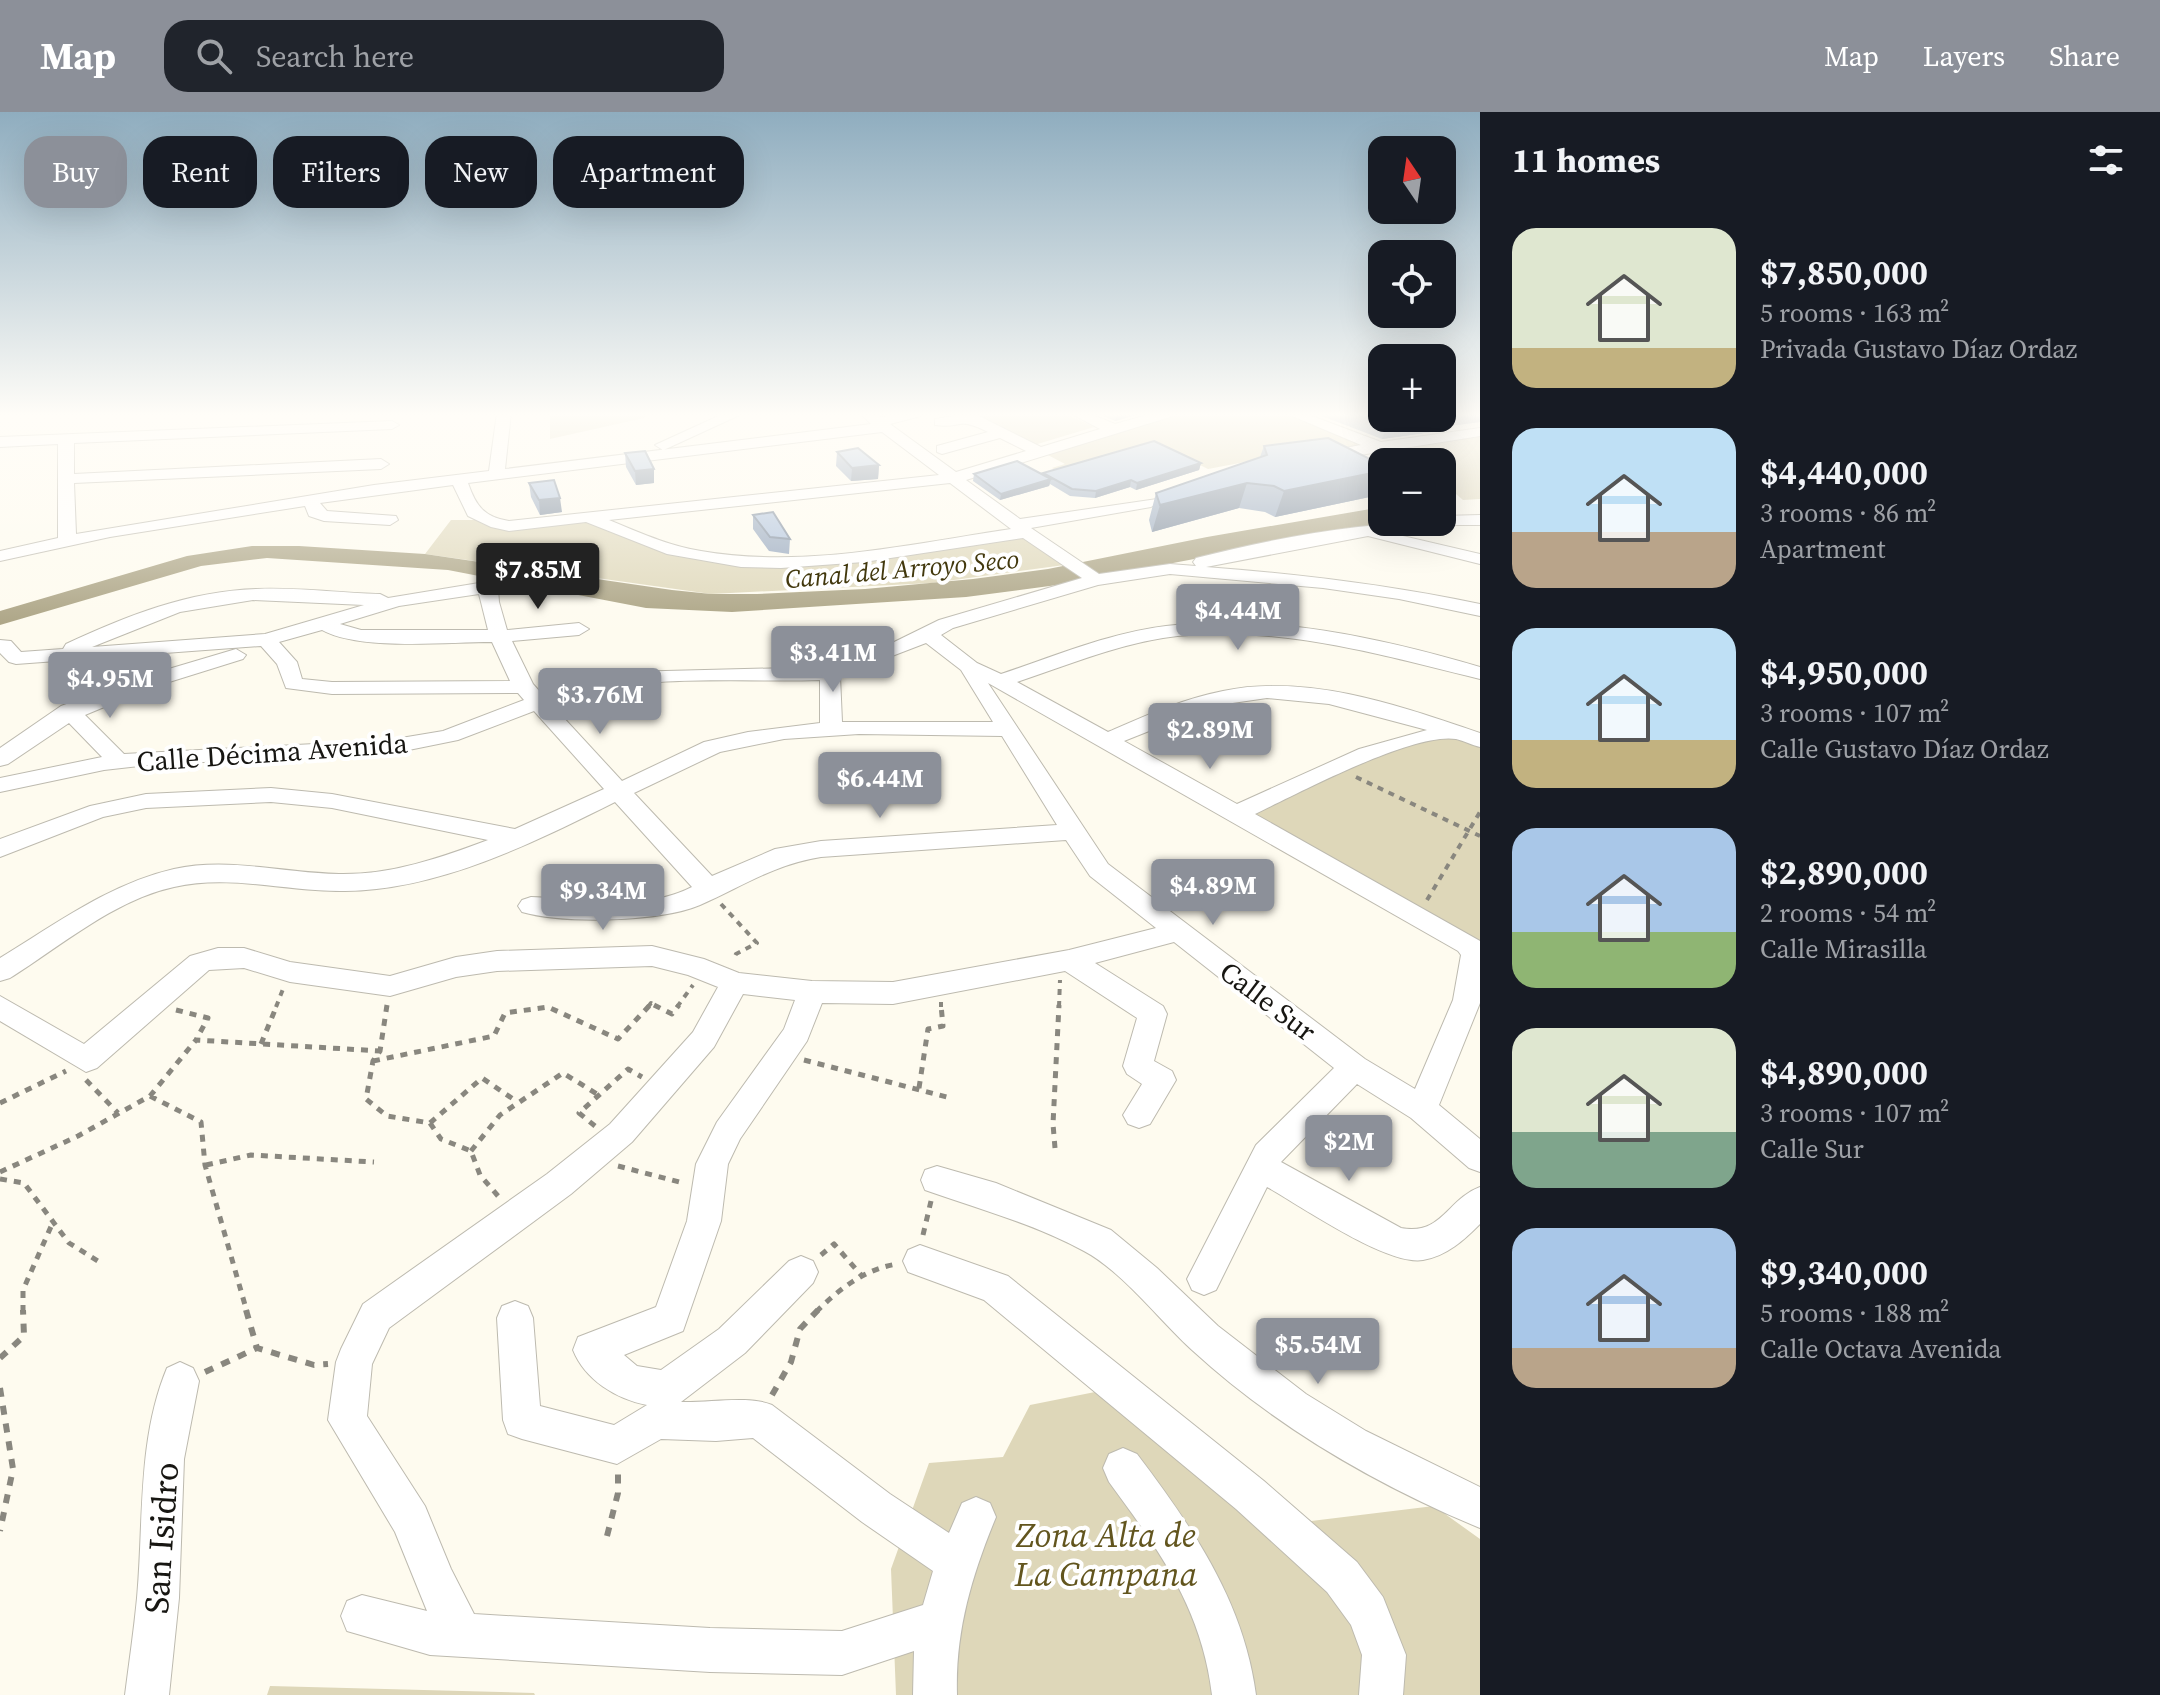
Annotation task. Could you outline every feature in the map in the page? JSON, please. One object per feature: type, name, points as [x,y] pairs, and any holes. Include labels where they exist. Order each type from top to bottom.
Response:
[{"type":"street","points":[[67,487],[67,540]]},
{"type":"street","points":[[0,556],[67,540],[396,487]]},
{"type":"street","points":[[461,487],[469,510],[482,520],[509,526],[835,487]]},
{"type":"street","points":[[973,487],[1021,529],[1095,579]]},
{"type":"street","points":[[197,497],[200,518]]},
{"type":"street","points":[[311,501],[315,512],[324,516],[390,520]]},
{"type":"street","points":[[591,518],[670,549],[752,562],[822,560],[1021,529],[1151,502]]},
{"type":"street","points":[[1456,521],[1480,520]]},
{"type":"street","points":[[831,730],[830,673],[928,635],[946,624],[1095,579],[1170,569],[1368,531]]},
{"type":"street","points":[[1361,532],[1480,559]]},
{"type":"street","points":[[1170,569],[1338,584],[1480,610]]},
{"type":"street","points":[[0,759],[69,711],[103,696],[397,601],[487,582],[509,661],[524,687],[709,888]]},
{"type":"street","points":[[62,653],[159,611],[195,602],[279,594],[397,601]]},
{"type":"street","points":[[326,624],[340,632],[361,636],[501,636],[579,629]]},
{"type":"street","points":[[1000,681],[1142,637],[1217,629],[1363,646],[1426,658],[1480,673]]},
{"type":"street","points":[[928,635],[970,667],[1468,944],[1475,954],[1474,1004],[1422,1109]]},
{"type":"street","points":[[7,656],[136,652],[268,642]]},
{"type":"street","name":"Calle Décima Avenida","points":[[268,642],[287,662],[287,690],[524,687]]},
{"type":"street","name":"Calle Sur","points":[[970,667],[982,695],[1008,729],[1071,832],[1099,870],[1354,1067],[1422,1109],[1480,1158]]},
{"type":"street","name":"Calle Décima Avenida","points":[[0,785],[40,780],[118,761],[429,741],[482,725],[580,686],[645,676],[830,673]]},
{"type":"street","points":[[1106,741],[1201,703],[1239,694],[1273,693],[1399,714],[1480,740]]},
{"type":"street","points":[[69,711],[118,761]]},
{"type":"street","points":[[1236,813],[1382,749],[1427,735],[1457,732],[1463,726],[1480,721]]},
{"type":"street","points":[[0,971],[114,900],[144,885],[180,876],[206,874],[355,882],[384,879],[518,838],[712,747],[738,740],[831,730],[1008,729]]},
{"type":"street","points":[[0,849],[98,811],[146,801],[271,795],[332,801],[518,838]]},
{"type":"street","points":[[531,906],[636,911],[690,899],[784,855],[821,849],[1071,832]]},
{"type":"street","points":[[0,1007],[79,1064],[154,1005],[200,963],[218,958],[244,958],[290,972],[390,986],[456,967],[536,958],[652,956],[720,978],[812,992],[893,993],[1065,961],[1177,932]]},
{"type":"street","points":[[1065,961],[1153,1014],[1138,1066],[1161,1080],[1139,1115]]},
{"type":"street","points":[[462,1635],[435,1582],[411,1520],[347,1420],[354,1362],[376,1316],[601,1150],[661,1088],[704,1039],[720,1006],[720,978]]},
{"type":"street","points":[[801,1272],[732,1341],[666,1390],[628,1383],[591,1350],[670,1319],[706,1205],[712,1164],[728,1131],[797,1033],[812,992]]},
{"type":"street","points":[[1204,1279],[1267,1155],[1354,1067]]},
{"type":"street","points":[[1261,1167],[1395,1242],[1416,1248],[1433,1244],[1480,1202]]},
{"type":"street","points":[[937,1180],[984,1193],[1099,1241],[1145,1279],[1205,1338],[1293,1407],[1352,1445],[1480,1508]]},
{"type":"street","points":[[920,1261],[996,1288],[1250,1495],[1342,1577],[1368,1612],[1384,1655],[1381,1695]]},
{"type":"street","points":[[515,1318],[522,1420],[617,1445],[657,1420],[716,1422],[759,1418],[876,1508],[956,1562]]},
{"type":"street","name":"San Isidro","points":[[147,1695],[158,1598],[164,1459],[180,1381]]},
{"type":"street","points":[[1123,1468],[1163,1522],[1209,1601],[1233,1668],[1234,1695]]},
{"type":"street","points":[[935,1695],[939,1621],[956,1562],[976,1517]]},
{"type":"street","points":[[362,1616],[430,1633],[710,1650],[842,1653],[939,1621]]},
{"type":"path","points":[[1354,776],[1480,836]]},
{"type":"path","points":[[1424,906],[1480,812]]},
{"type":"path","points":[[373,1061],[494,1036],[505,1013],[548,1007],[618,1039],[651,1003],[672,1014],[720,978],[736,954],[757,943],[709,888]]},
{"type":"path","points":[[1055,1148],[1053,1124],[1065,961]]},
{"type":"path","points":[[261,1044],[290,972]]},
{"type":"path","points":[[919,1088],[928,1029],[943,1026],[939,984]]},
{"type":"path","points":[[390,986],[380,1051],[373,1061],[366,1099],[387,1116],[430,1123],[441,1139],[471,1151],[480,1175],[516,1215]]},
{"type":"path","points":[[0,1172],[78,1136],[150,1096],[196,1040],[208,1018],[154,1005]]},
{"type":"path","points":[[196,1040],[380,1051]]},
{"type":"path","points":[[782,1055],[947,1097]]},
{"type":"path","points":[[0,1103],[79,1064],[118,1113]]},
{"type":"path","points":[[661,1088],[628,1069],[579,1113],[601,1150],[706,1205]]},
{"type":"path","points":[[471,1151],[484,1129],[516,1101],[563,1073],[597,1094]]},
{"type":"path","points":[[430,1123],[482,1078],[516,1101]]},
{"type":"path","points":[[150,1096],[201,1122],[205,1165],[257,1348]]},
{"type":"path","points":[[205,1165],[251,1155],[374,1162]]},
{"type":"path","points":[[0,1179],[24,1183],[69,1243],[98,1261]]},
{"type":"path","points":[[759,1418],[791,1362],[800,1329],[834,1294],[877,1267],[920,1261],[924,1228],[937,1180]]},
{"type":"path","points":[[0,1358],[24,1336],[23,1290],[53,1222]]},
{"type":"path","points":[[801,1272],[834,1244],[862,1276]]},
{"type":"path","points":[[180,1381],[230,1363],[257,1348],[314,1365],[354,1362]]},
{"type":"path","points":[[0,1388],[13,1469],[0,1531]]},
{"type":"path","points":[[607,1536],[618,1493],[617,1445]]},
{"type":"green space","points":[[1456,487],[1480,487],[1480,499],[1463,500],[1456,494]]},
{"type":"green space","points":[[591,518],[670,549],[783,562],[1026,532],[1072,564],[932,583],[711,594],[425,554],[451,520],[482,520],[495,524]]},
{"type":"green space","points":[[1427,735],[1480,740],[1480,949],[1236,813]]},
{"type":"green space","name":"Zona Alta de La Campana","points":[[1115,1388],[1303,1522],[1434,1506],[1480,1539],[1480,1695],[896,1695],[891,1569],[929,1463],[1003,1457],[1030,1405]]},
{"type":"green space","points":[[270,1686],[534,1693],[535,1695],[267,1695]]},
{"type":"shaded area","points":[[1368,509],[1368,526],[1057,585],[966,597],[732,612],[646,608],[448,570],[267,558],[201,566],[0,625],[0,611],[187,556],[252,546],[425,554],[672,590],[757,594],[865,589],[973,579],[1048,569]]},
{"type":"building","points":[[531,487],[556,487],[560,498],[539,500]]},
{"type":"building","points":[[991,487],[1025,487],[1001,494]]},
{"type":"building","points":[[1068,487],[1109,487],[1096,491]]},
{"type":"building","points":[[1174,487],[1232,487],[1160,505],[1156,493]]},
{"type":"building","points":[[1276,487],[1304,487],[1284,491]]},
{"type":"building","points":[[773,512],[790,539],[770,537],[753,515]]},
{"type":"water label","name":"Canal del Arroyo Seco","points":[[902,569]]}]
